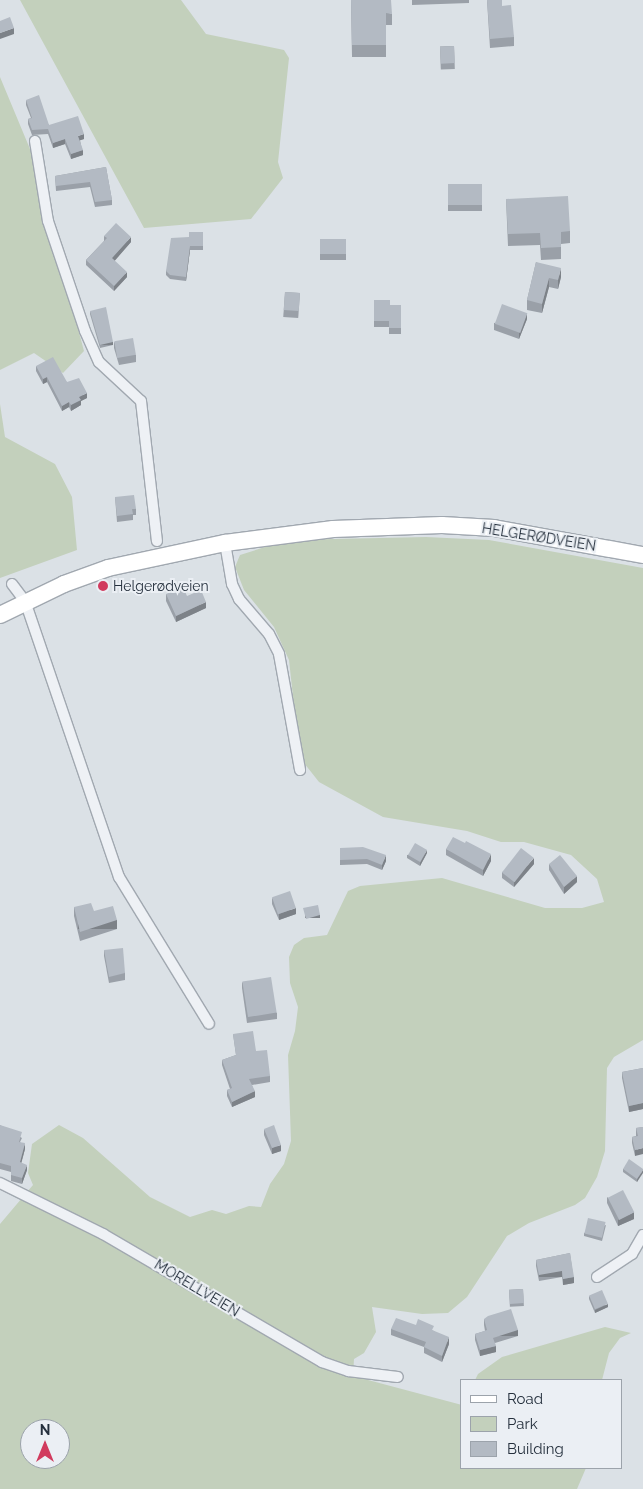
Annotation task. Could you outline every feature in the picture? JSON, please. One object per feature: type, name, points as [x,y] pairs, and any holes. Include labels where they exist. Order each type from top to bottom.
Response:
[{"type":"main road","name":"HELGERØDVEIEN","points":[[0,615],[25,601],[108,568],[224,543],[332,529],[442,525],[520,531],[643,555]]},
{"type":"street","points":[[35,141],[48,221],[84,331],[99,362],[141,401],[157,540]]},
{"type":"street","points":[[224,543],[232,584],[239,599],[269,634],[279,654],[300,770]]},
{"type":"street","points":[[12,584],[25,601],[119,877],[209,1024]]},
{"type":"street","name":"MORELLVEIEN","points":[[0,1183],[103,1234],[322,1362],[348,1370],[398,1377]]},
{"type":"street","points":[[597,1277],[632,1254],[643,1235]]},
{"type":"green space","points":[[20,0],[181,0],[206,34],[284,50],[289,58],[278,162],[283,178],[251,219],[144,228]]},
{"type":"green space","points":[[0,77],[30,149],[84,351],[63,373],[34,353],[0,370]]},
{"type":"green space","points":[[0,404],[5,437],[55,464],[72,497],[77,550],[0,578]]},
{"type":"green space","points":[[426,537],[489,540],[643,568],[643,1040],[614,1057],[607,1068],[605,1151],[597,1177],[585,1198],[575,1205],[529,1223],[507,1236],[467,1297],[448,1313],[422,1314],[372,1307],[376,1332],[364,1353],[354,1359],[353,1376],[460,1404],[460,1469],[586,1469],[577,1489],[0,1489],[0,1224],[33,1185],[28,1173],[32,1144],[59,1125],[83,1138],[150,1197],[190,1217],[212,1210],[226,1214],[249,1206],[261,1207],[270,1184],[284,1164],[291,1141],[288,1055],[295,1031],[298,1007],[290,983],[289,957],[294,945],[304,938],[327,935],[348,891],[360,886],[442,878],[545,908],[582,908],[604,902],[597,879],[571,855],[524,842],[501,842],[467,831],[383,817],[319,782],[304,763],[295,715],[289,660],[274,627],[244,590],[235,567],[240,555],[287,540]]},
{"type":"green space","points":[[605,1327],[631,1333],[620,1338],[609,1353],[602,1379],[476,1379],[478,1374],[502,1357]]},
{"type":"building","points":[[351,0],[391,0],[392,14],[386,13],[386,45],[352,45]]},
{"type":"building","points":[[487,0],[502,0],[502,6],[511,5],[514,37],[490,39]]},
{"type":"building","points":[[10,17],[14,28],[0,33],[0,21]]},
{"type":"building","points":[[454,46],[455,63],[441,64],[440,47]]},
{"type":"building","points":[[39,95],[49,125],[78,116],[84,134],[78,136],[83,150],[71,154],[65,139],[53,143],[48,129],[32,130],[28,119],[32,118],[26,100]]},
{"type":"building","points":[[106,167],[112,200],[95,202],[90,182],[56,186],[55,176]]},
{"type":"building","points":[[448,184],[482,184],[482,205],[448,205]]},
{"type":"building","points":[[568,196],[570,231],[561,232],[561,247],[541,248],[540,233],[508,234],[506,199]]},
{"type":"building","points":[[116,223],[131,237],[112,258],[127,272],[114,286],[86,260],[107,238],[104,236]]},
{"type":"building","points":[[189,232],[203,232],[203,246],[190,246],[186,277],[170,275],[166,271],[171,238],[189,237]]},
{"type":"building","points":[[320,239],[346,239],[346,254],[320,254]]},
{"type":"building","points":[[536,262],[561,268],[558,280],[549,278],[542,304],[527,300]]},
{"type":"building","points":[[285,292],[300,293],[299,311],[284,310]]},
{"type":"building","points":[[374,300],[390,300],[390,305],[401,305],[401,328],[389,328],[389,321],[374,321]]},
{"type":"building","points":[[502,304],[527,313],[520,333],[495,324]]},
{"type":"building","points":[[106,307],[113,342],[100,345],[90,311]]},
{"type":"building","points":[[133,338],[136,355],[117,358],[114,341]]},
{"type":"building","points":[[53,357],[67,382],[79,378],[87,393],[79,397],[81,400],[71,405],[69,402],[62,406],[47,377],[43,379],[36,366]]},
{"type":"building","points":[[134,495],[136,509],[132,509],[133,514],[117,516],[115,497]]},
{"type":"building","points":[[183,587],[187,596],[201,590],[206,602],[176,616],[166,594]]},
{"type":"building","points":[[453,837],[465,843],[466,841],[491,854],[483,870],[446,849]]},
{"type":"building","points":[[415,843],[427,850],[420,862],[408,855]]},
{"type":"building","points":[[363,847],[386,855],[382,865],[367,859],[340,860],[340,848]]},
{"type":"building","points":[[521,848],[534,858],[515,882],[502,872]]},
{"type":"building","points":[[560,855],[577,876],[564,887],[549,864]]},
{"type":"building","points":[[290,891],[296,908],[278,914],[272,897]]},
{"type":"building","points":[[91,903],[94,911],[113,906],[117,920],[80,932],[74,907]]},
{"type":"building","points":[[318,905],[320,915],[306,919],[303,908]]},
{"type":"building","points":[[123,948],[125,973],[109,977],[104,950]]},
{"type":"building","points":[[271,977],[277,1013],[248,1017],[242,982]]},
{"type":"building","points":[[253,1031],[256,1051],[267,1050],[270,1076],[249,1079],[255,1091],[232,1102],[227,1090],[232,1088],[222,1060],[236,1055],[233,1034]]},
{"type":"building","points":[[643,1068],[643,1103],[629,1106],[622,1072]]},
{"type":"building","points":[[0,1125],[22,1132],[19,1142],[25,1143],[20,1162],[27,1165],[22,1178],[11,1175],[11,1166],[0,1163]]},
{"type":"building","points":[[274,1125],[281,1145],[272,1148],[264,1129]]},
{"type":"building","points":[[643,1127],[643,1148],[635,1150],[632,1137],[638,1136],[636,1128]]},
{"type":"building","points":[[629,1159],[643,1169],[637,1179],[623,1169]]},
{"type":"building","points":[[623,1190],[634,1212],[619,1220],[608,1198]]},
{"type":"building","points":[[588,1218],[606,1222],[602,1238],[584,1234]]},
{"type":"building","points":[[570,1253],[574,1277],[563,1279],[562,1271],[539,1275],[536,1260]]},
{"type":"building","points":[[523,1289],[524,1303],[510,1304],[509,1290]]},
{"type":"building","points":[[602,1290],[608,1304],[595,1309],[589,1295]]},
{"type":"building","points":[[511,1309],[518,1330],[493,1338],[496,1346],[480,1350],[475,1334],[487,1330],[484,1319]]},
{"type":"building","points":[[396,1318],[416,1325],[418,1319],[434,1326],[432,1330],[449,1337],[442,1356],[424,1347],[426,1342],[391,1329]]},
{"type":"place","name":"Helgerødveien","points":[[103,586]]}]
